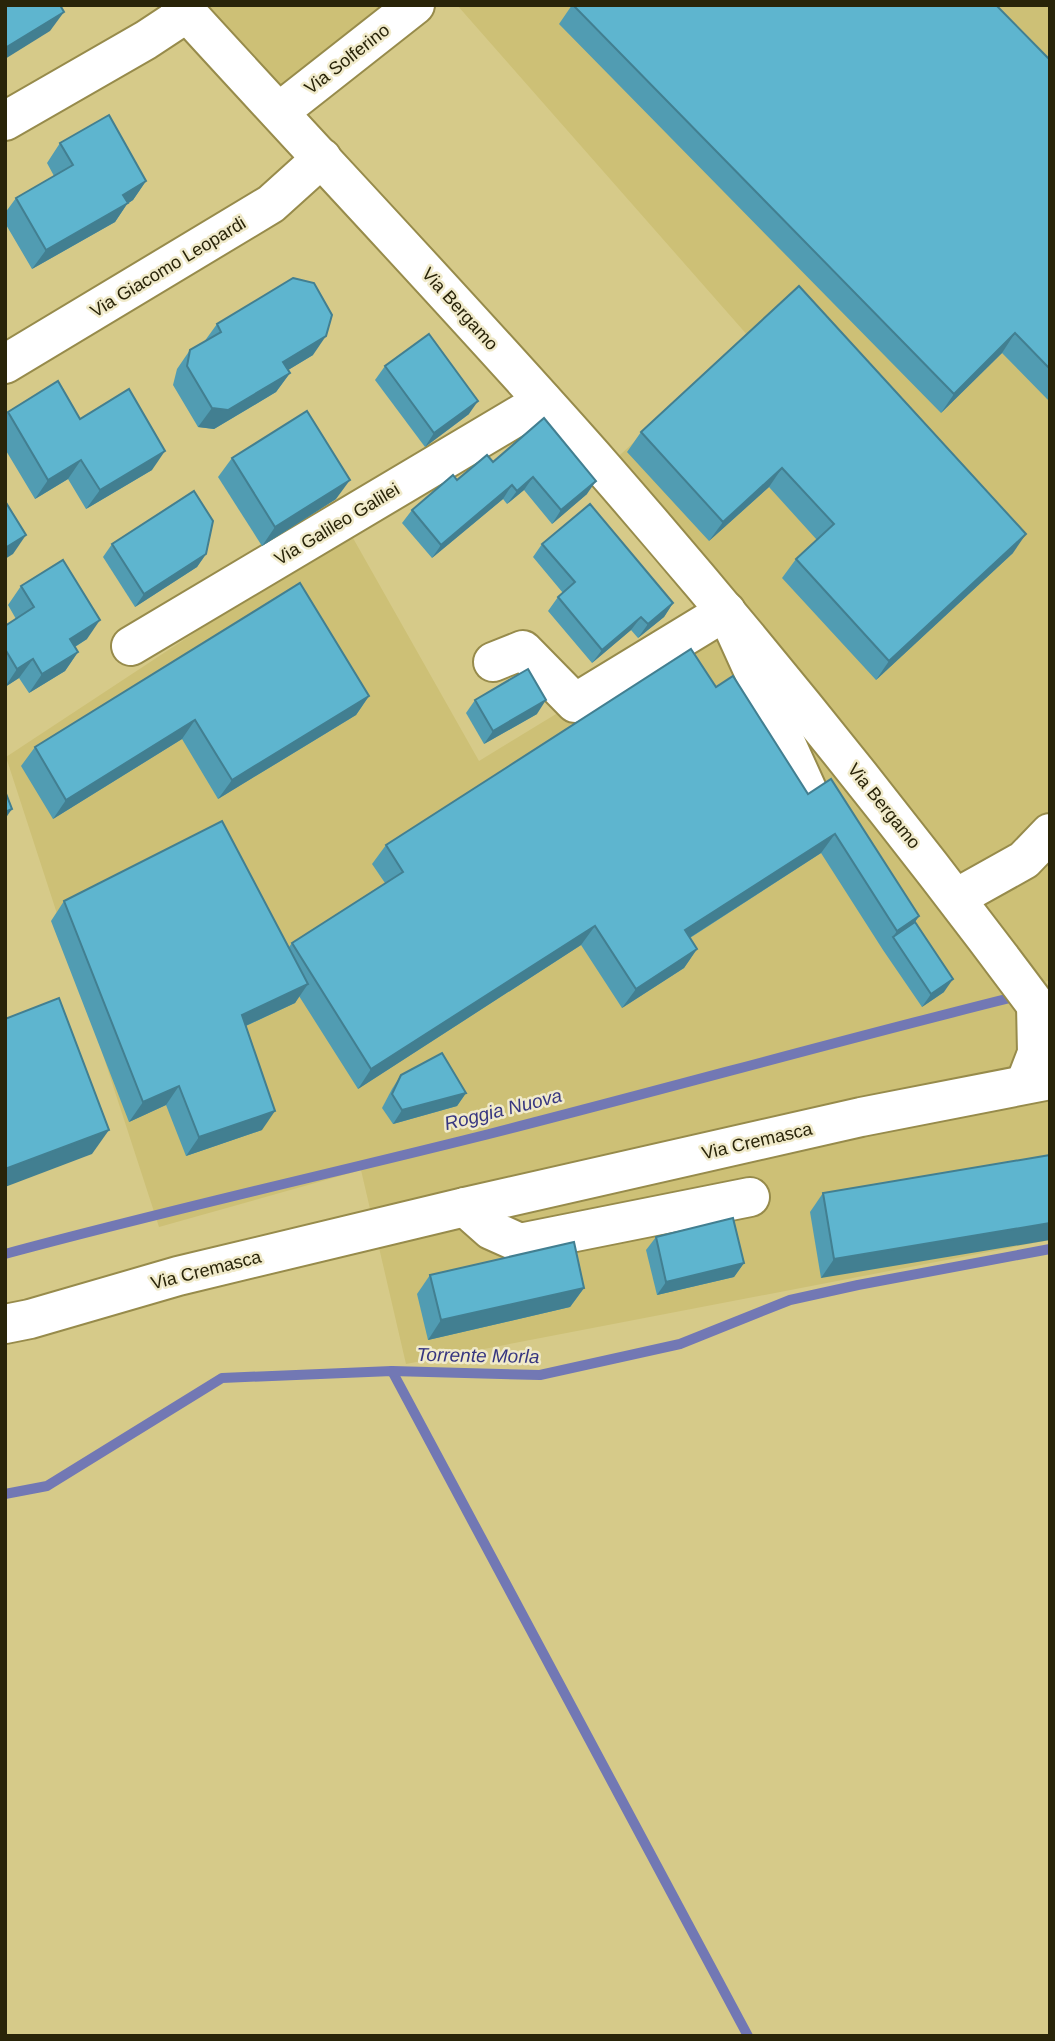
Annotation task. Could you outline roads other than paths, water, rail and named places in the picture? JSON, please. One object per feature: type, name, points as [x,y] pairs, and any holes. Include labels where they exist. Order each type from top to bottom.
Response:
[{"type":"street","name":"Via Solferino","points":[[279,112],[415,5]]},
{"type":"street","name":"Via Bergamo","points":[[5,121],[146,40],[183,9],[543,401],[726,611],[957,898],[1043,1011],[1037,1053],[1037,1082]]},
{"type":"street","name":"Via Giacomo Leopardi","points":[[5,364],[271,204],[322,158]]},
{"type":"street","name":"Via Galileo Galilei","points":[[131,646],[543,401]]},
{"type":"street","name":"Via Bergamo","points":[[726,611],[809,794]]},
{"type":"street","points":[[493,662],[523,650],[576,704],[726,611]]},
{"type":"street","points":[[957,898],[1024,860],[1050,833]]},
{"type":"street","name":"Via Cremasca","points":[[14,1326],[178,1276],[464,1207],[861,1117],[1037,1082]]},
{"type":"street","points":[[464,1207],[491,1230],[520,1243],[750,1197]]},
{"type":"waterway","name":"Roggia Nuova","points":[[5,1254],[493,1133],[1010,998]]},
{"type":"waterway","name":"Torrente Morla","points":[[5,1494],[47,1486],[222,1378],[392,1371],[540,1375],[680,1344],[790,1300],[1050,1249]]},
{"type":"waterway","points":[[392,1371],[748,2036]]}]
